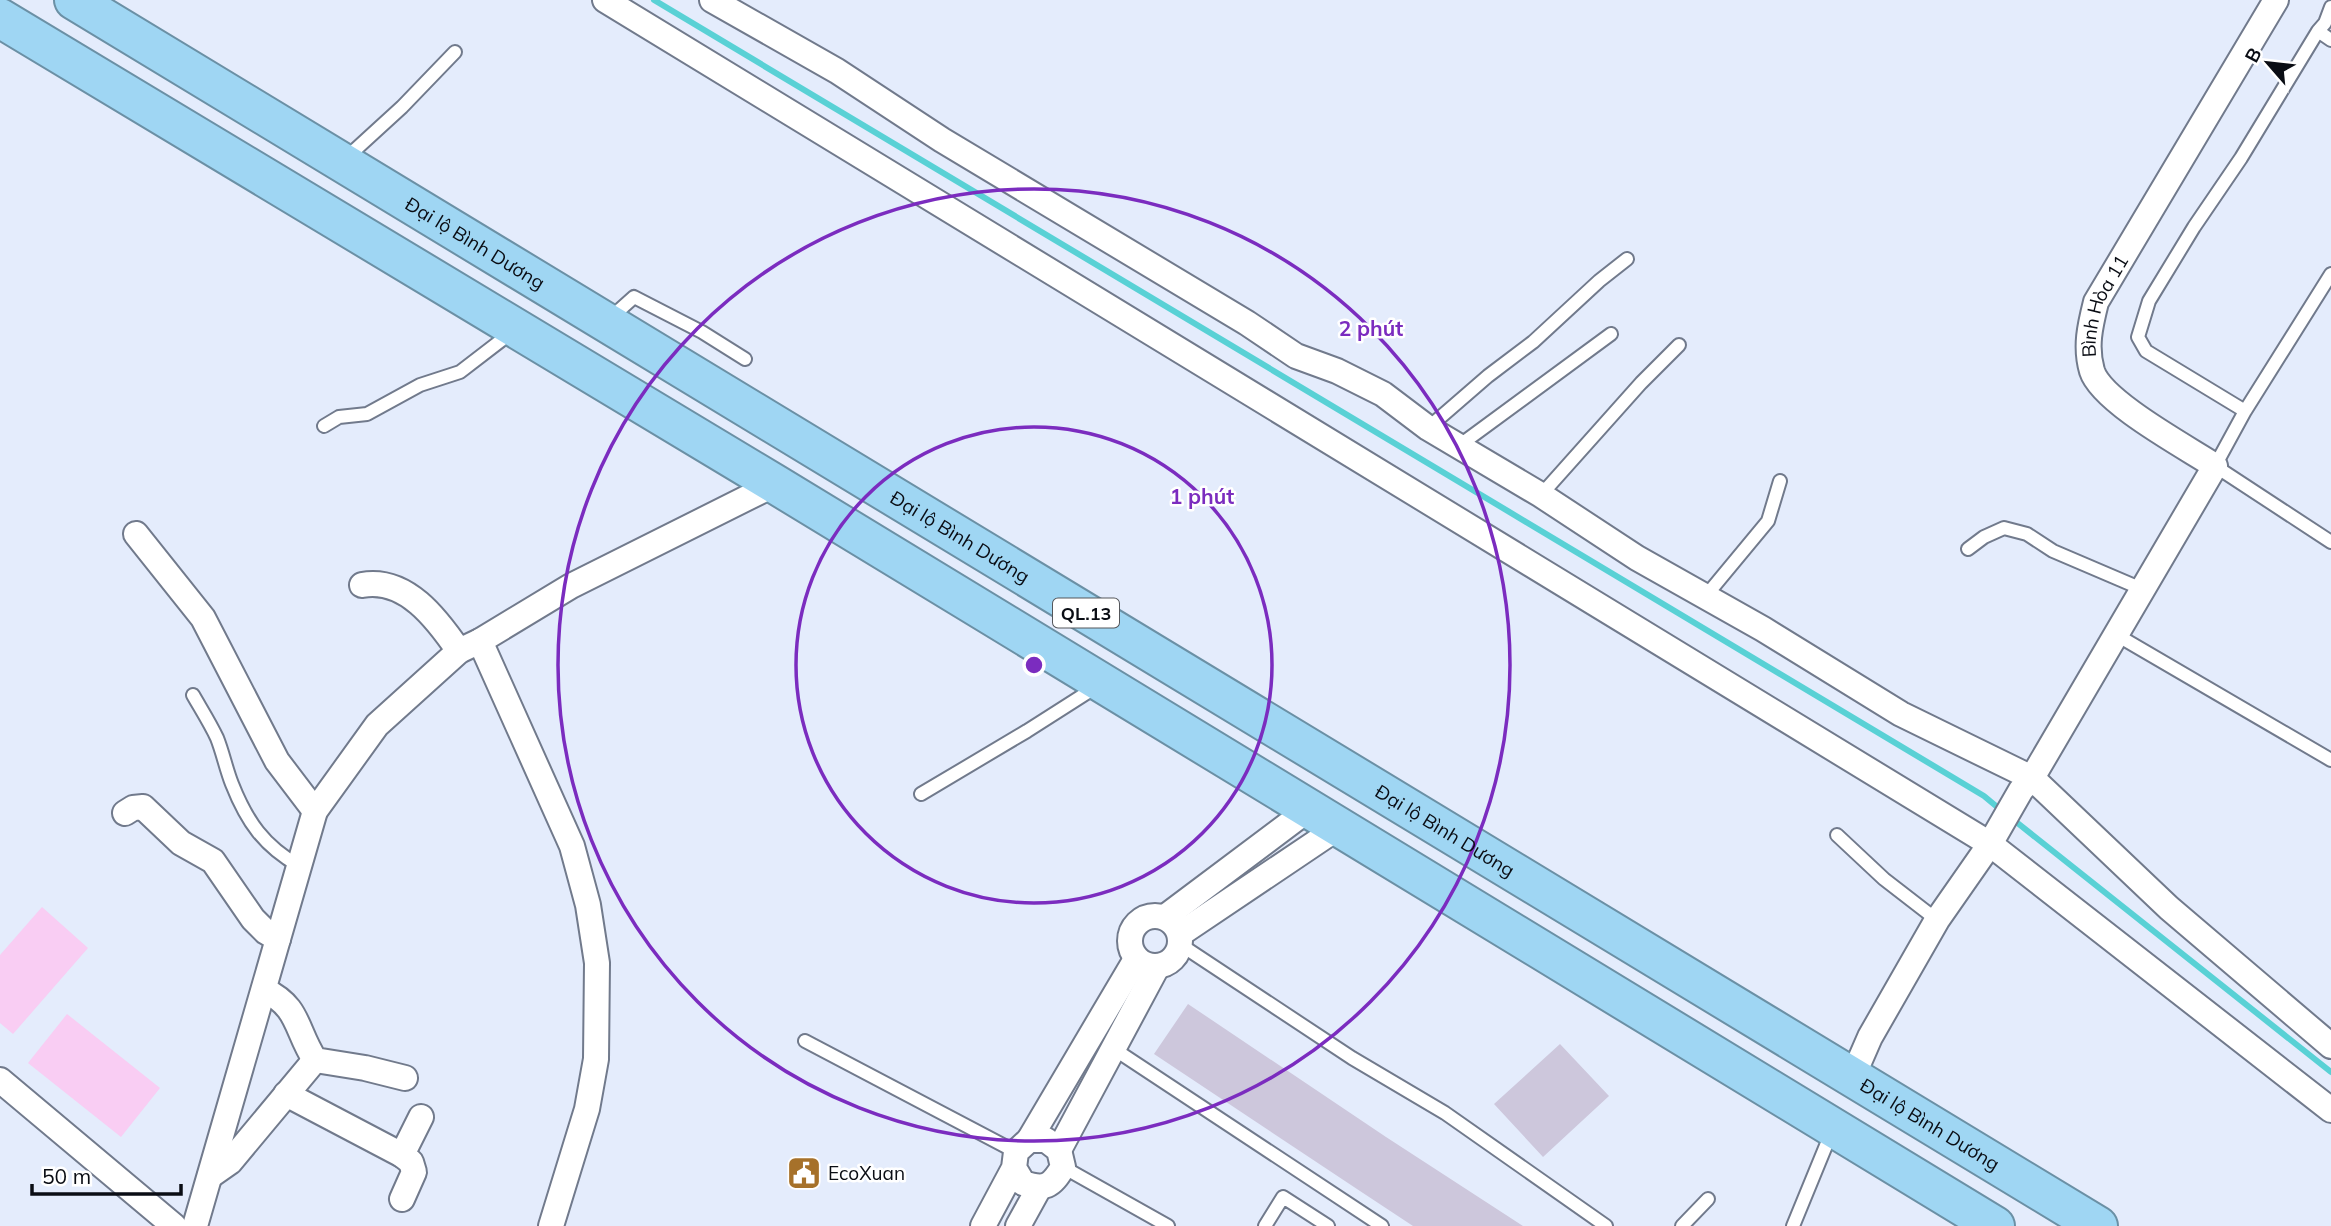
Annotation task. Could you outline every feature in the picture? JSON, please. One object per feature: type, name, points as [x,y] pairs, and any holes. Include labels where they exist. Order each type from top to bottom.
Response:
[{"type":"highway","name":"Đại lộ Bình Dương","points":[[74,0],[2098,1226]]},
{"type":"highway","name":"QL.13","points":[[0,18],[775,484],[1995,1226]]},
{"type":"highway","points":[[1324,818],[1350,773]]},
{"type":"highway","points":[[1834,1127],[1853,1076]]},
{"type":"street","points":[[604,0],[1990,844],[2331,1110]]},
{"type":"street","points":[[712,0],[837,71],[942,141],[1247,323],[1296,356],[1337,371],[1383,394],[1428,428],[1541,495],[1637,558],[1763,629],[1901,714],[2027,784],[2091,836],[2169,908],[2331,1046]]},
{"type":"street","name":"Bình Hòa 11","points":[[2215,466],[2115,401],[2092,373],[2087,336],[2096,302],[2276,0]]},
{"type":"street","points":[[1853,1076],[1870,1037],[1937,920],[1990,844],[2027,784],[2215,466]]},
{"type":"street","points":[[195,1226],[315,811],[377,725],[470,646],[571,586],[775,484]]},
{"type":"street","points":[[136,534],[203,618],[277,761],[315,811]]},
{"type":"street","points":[[362,584],[375,582],[403,591],[441,625],[470,646],[572,846],[588,905],[597,963],[596,1059],[587,1110],[551,1226]]},
{"type":"street","points":[[125,813],[133,808],[144,807],[181,842],[213,861],[253,919],[278,939]]},
{"type":"street","points":[[1175,932],[1151,915],[1139,921],[1130,932],[1129,947],[1146,963],[1173,961],[1175,932],[1324,818]]},
{"type":"street","points":[[1175,932],[1324,818]]},
{"type":"street","points":[[1020,1153],[1023,1183],[1039,1188],[1054,1182],[1061,1159],[1114,1049],[1146,963]]},
{"type":"street","points":[[983,1226],[1020,1153],[1146,963]]},
{"type":"street","points":[[264,990],[280,998],[290,1008],[315,1060]]},
{"type":"street","points":[[315,1060],[405,1078]]},
{"type":"street","points":[[209,1176],[230,1162],[315,1060]]},
{"type":"street","points":[[0,1080],[166,1224]]},
{"type":"street","points":[[286,1094],[411,1162],[414,1172],[402,1199]]},
{"type":"street","points":[[402,1155],[421,1117]]},
{"type":"street","points":[[1020,1153],[1046,1140],[1061,1159]]},
{"type":"street","points":[[1018,1226],[1039,1188]]},
{"type":"lane","points":[[2245,411],[2146,351],[2138,337],[2149,301],[2325,23],[2331,7]]},
{"type":"lane","points":[[2318,31],[2331,40]]},
{"type":"lane","points":[[341,162],[402,107],[455,52]]},
{"type":"lane","points":[[1428,428],[1488,376],[1533,342],[1627,259]]},
{"type":"lane","points":[[2331,274],[2245,411],[2215,466],[2331,542]]},
{"type":"lane","points":[[590,313],[615,314],[634,297],[702,332],[746,359]]},
{"type":"lane","points":[[324,426],[339,417],[367,414],[420,386],[460,372],[515,329]]},
{"type":"lane","points":[[1460,445],[1611,334]]},
{"type":"lane","points":[[1541,495],[1641,383],[1679,345]]},
{"type":"lane","points":[[1705,597],[1768,520],[1780,481]]},
{"type":"lane","points":[[1968,549],[1984,537],[2004,528],[2027,534],[2053,551],[2142,589]]},
{"type":"lane","points":[[2115,634],[2331,760]]},
{"type":"lane","points":[[921,794],[1016,739],[1102,683]]},
{"type":"lane","points":[[193,695],[217,738],[232,785],[252,824],[267,845],[299,866]]},
{"type":"lane","points":[[1837,835],[1884,878],[1937,920]]},
{"type":"lane","points":[[1175,932],[1352,1058],[1445,1113],[1606,1226]]},
{"type":"lane","points":[[805,1041],[1020,1153]]},
{"type":"lane","points":[[1114,1049],[1382,1226]]},
{"type":"lane","points":[[1793,1226],[1834,1127]]},
{"type":"lane","points":[[1061,1159],[1168,1226]]},
{"type":"lane","points":[[1265,1226],[1283,1197],[1328,1226]]},
{"type":"lane","points":[[1682,1226],[1708,1199]]},
{"type":"shaded area","points":[[42,907],[88,948],[13,1034],[0,1023],[0,955]]},
{"type":"shaded area","points":[[67,1014],[160,1088],[121,1137],[28,1063]]},
{"type":"building","points":[[1188,1004],[1523,1226],[1413,1226],[1363,1193],[1154,1054]]},
{"type":"building","points":[[1560,1044],[1609,1096],[1543,1157],[1494,1104]]},
{"type":"waterway","points":[[654,0],[1984,796],[2002,811]]},
{"type":"waterway","points":[[2010,817],[2331,1072]]},
{"type":"place","name":"EcoXuan","points":[[804,1173]]}]
